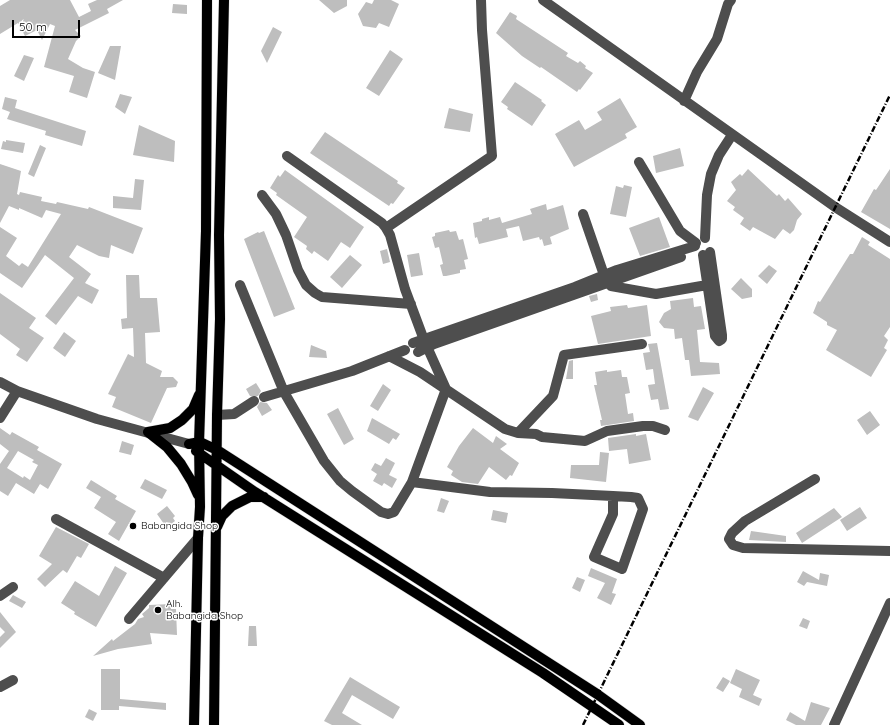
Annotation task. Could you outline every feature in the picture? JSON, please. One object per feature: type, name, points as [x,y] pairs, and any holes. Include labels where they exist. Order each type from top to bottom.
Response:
[{"type":"main road","points":[[194,725],[200,507],[201,386],[206,231],[207,0]]},
{"type":"main road","points":[[214,725],[217,415],[224,0]]},
{"type":"main road","points":[[148,432],[170,428],[182,420],[197,402],[201,386]]},
{"type":"main road","points":[[148,432],[167,447],[181,464],[194,486],[200,507]]},
{"type":"main road","points":[[189,444],[200,442],[217,450],[597,694],[640,725]]},
{"type":"main road","points":[[189,444],[200,454],[264,497],[543,673],[616,724]]},
{"type":"main road","points":[[216,530],[222,516],[232,506],[250,497],[264,497]]},
{"type":"street","points":[[386,228],[492,156],[481,0]]},
{"type":"street","points":[[543,0],[684,102],[835,207],[890,242]]},
{"type":"street","points":[[684,102],[697,72],[717,39],[728,4],[731,0]]},
{"type":"street","points":[[639,162],[680,231],[701,248],[722,335],[722,339],[718,341],[714,336],[701,248],[711,174],[719,155],[732,135]]},
{"type":"street","points":[[287,156],[382,223],[386,228],[390,235],[410,304],[417,347],[446,389]]},
{"type":"street","points":[[262,194],[276,214],[286,235],[298,270],[306,285],[315,293],[322,297],[410,304]]},
{"type":"street","points":[[582,214],[607,279],[616,287],[656,294],[707,286]]},
{"type":"street","points":[[264,397],[352,371],[389,356],[607,279],[701,248]]},
{"type":"street","points":[[240,285],[284,392],[324,461],[340,481],[382,512],[388,514],[394,512],[412,482],[446,389]]},
{"type":"street","points":[[518,433],[553,396],[564,355],[642,344]]},
{"type":"street","points":[[389,356],[420,372],[500,425],[518,433],[585,441],[607,432],[643,426],[653,426],[665,430]]},
{"type":"street","points":[[0,382],[17,391],[97,419],[189,444]]},
{"type":"street","points":[[0,418],[17,391]]},
{"type":"street","points":[[217,415],[234,414],[254,401]]},
{"type":"street","points":[[815,479],[745,521],[732,533],[729,540],[733,545],[742,548],[890,551]]},
{"type":"street","points":[[412,482],[490,492],[613,496],[638,498],[643,509],[622,569],[594,557],[613,514],[613,496]]},
{"type":"street","points":[[56,519],[164,578]]},
{"type":"street","points":[[129,619],[198,538]]},
{"type":"street","points":[[0,596],[14,587]]},
{"type":"street","points":[[834,725],[890,602]]},
{"type":"street","points":[[0,688],[13,680]]},
{"type":"building","points":[[10,0],[70,0],[79,17],[91,11],[88,4],[97,0],[123,0],[107,9],[109,13],[75,30],[81,36],[76,41],[68,59],[83,68],[95,72],[87,98],[69,92],[74,76],[44,67],[55,26],[50,24],[42,40],[37,30],[25,36],[18,23],[0,34],[0,6]]},
{"type":"building","points":[[319,0],[347,0],[347,6],[334,13]]},
{"type":"building","points":[[374,0],[391,0],[399,4],[389,27],[379,23],[376,28],[363,26],[358,14],[366,2],[372,4]]},
{"type":"building","points":[[173,4],[187,5],[187,14],[172,13]]},
{"type":"building","points":[[510,12],[517,16],[516,19],[568,53],[566,56],[578,63],[580,61],[586,66],[585,68],[593,73],[580,90],[579,89],[577,92],[541,67],[540,68],[522,56],[496,33]]},
{"type":"building","points":[[273,27],[282,32],[267,63],[261,51]]},
{"type":"building","points":[[110,46],[121,46],[115,80],[98,73]]},
{"type":"building","points":[[390,50],[403,59],[379,96],[366,88]]},
{"type":"building","points":[[24,55],[34,58],[24,81],[14,76]]},
{"type":"building","points":[[515,82],[542,100],[541,101],[546,105],[532,126],[507,109],[508,107],[501,102]]},
{"type":"building","points":[[120,94],[132,97],[125,114],[115,107]]},
{"type":"building","points":[[5,97],[17,100],[15,108],[86,131],[82,146],[45,135],[46,131],[7,119],[10,112],[2,109]]},
{"type":"building","points":[[620,98],[637,127],[625,134],[627,138],[574,167],[555,134],[579,120],[585,130],[602,120],[597,112]]},
{"type":"building","points":[[449,108],[473,114],[470,132],[444,128]]},
{"type":"building","points":[[139,125],[175,141],[174,162],[133,155]]},
{"type":"building","points":[[325,132],[398,181],[397,183],[405,188],[393,204],[391,203],[389,206],[310,153]]},
{"type":"building","points":[[6,140],[25,143],[23,153],[1,149],[3,141],[6,142]]},
{"type":"building","points":[[40,145],[46,148],[34,177],[28,174]]},
{"type":"building","points":[[680,148],[684,166],[656,173],[653,156]]},
{"type":"building","points":[[0,164],[21,171],[17,194],[19,195],[20,192],[42,197],[41,201],[56,204],[57,202],[88,209],[89,207],[143,228],[133,254],[111,245],[109,258],[99,256],[77,245],[69,257],[91,274],[85,283],[99,290],[92,304],[78,296],[56,325],[45,316],[74,278],[45,255],[22,288],[0,273],[0,227],[17,238],[6,256],[19,266],[22,263],[28,267],[61,214],[46,210],[42,218],[19,208],[19,210],[9,206],[0,223]]},
{"type":"building","points":[[748,169],[777,196],[779,194],[785,201],[788,198],[802,214],[797,220],[794,230],[790,234],[783,229],[775,239],[753,227],[750,231],[740,224],[744,218],[733,210],[735,207],[727,201],[736,190],[731,182],[740,174],[742,176]]},
{"type":"building","points":[[890,169],[890,229],[861,212],[874,189],[876,190]]},
{"type":"building","points":[[285,170],[364,227],[350,248],[341,242],[328,261],[314,251],[312,254],[306,249],[307,246],[294,237],[307,217],[276,195],[277,193],[270,188],[278,175],[280,177]]},
{"type":"building","points":[[135,179],[144,180],[141,210],[113,208],[113,196],[133,198]]},
{"type":"building","points":[[624,185],[632,187],[626,217],[610,214],[616,186],[623,188]]},
{"type":"building","points":[[546,204],[547,210],[563,205],[569,229],[550,237],[552,244],[544,246],[542,239],[540,240],[539,237],[523,241],[519,226],[506,229],[508,237],[479,244],[477,237],[475,238],[473,223],[482,221],[482,219],[489,217],[489,220],[500,217],[502,223],[532,214],[530,209]]},
{"type":"building","points":[[659,217],[670,247],[640,256],[629,228]]},
{"type":"building","points":[[449,230],[450,232],[456,231],[459,240],[463,239],[468,259],[464,260],[466,269],[460,270],[460,273],[443,276],[440,265],[443,264],[439,247],[435,248],[432,237],[435,236],[435,233]]},
{"type":"building","points":[[264,231],[295,309],[274,317],[244,239],[258,232]]},
{"type":"building","points":[[862,237],[870,242],[868,245],[890,259],[890,327],[884,336],[888,340],[884,348],[887,350],[871,377],[826,350],[837,330],[827,325],[827,322],[813,313],[818,301],[820,302],[850,254],[853,254]]},
{"type":"building","points":[[387,249],[390,262],[383,264],[380,251]]},
{"type":"building","points":[[419,253],[423,275],[411,277],[407,255]]},
{"type":"building","points":[[350,255],[362,265],[342,288],[330,277]]},
{"type":"building","points":[[769,265],[777,271],[767,284],[758,276]]},
{"type":"building","points":[[126,275],[139,275],[140,298],[157,298],[160,332],[145,333],[146,363],[162,371],[160,377],[173,377],[178,382],[176,387],[167,388],[151,423],[112,407],[116,397],[108,394],[128,354],[134,357],[133,328],[122,329],[121,319],[127,318]]},
{"type":"building","points":[[741,278],[752,289],[752,297],[742,299],[731,289]]},
{"type":"building","points":[[0,293],[36,318],[29,328],[44,338],[27,362],[16,355],[20,349],[0,334]]},
{"type":"building","points":[[597,294],[598,300],[591,302],[589,296]]},
{"type":"building","points":[[693,298],[694,307],[701,306],[705,329],[697,330],[700,362],[719,363],[720,374],[691,376],[689,360],[685,360],[682,338],[675,339],[674,329],[664,328],[659,322],[664,313],[671,309],[670,301]]},
{"type":"building","points":[[627,305],[628,308],[647,305],[651,336],[598,344],[591,316],[611,311],[610,307]]},
{"type":"building","points":[[64,332],[76,341],[65,357],[53,348]]},
{"type":"building","points":[[657,343],[669,409],[660,410],[658,399],[651,400],[648,385],[655,384],[653,369],[646,370],[643,353],[650,352],[648,344]]},
{"type":"building","points":[[311,345],[326,351],[327,358],[309,357]]},
{"type":"building","points":[[573,360],[573,379],[566,379],[569,361]]},
{"type":"building","points":[[607,370],[607,372],[621,370],[622,377],[627,377],[630,393],[625,394],[628,414],[633,413],[634,421],[601,426],[600,420],[602,420],[594,385],[597,385],[595,372]]},
{"type":"building","points":[[256,383],[261,391],[258,396],[250,396],[246,389]]},
{"type":"building","points":[[383,384],[391,390],[378,411],[370,406]]},
{"type":"building","points":[[703,387],[714,393],[698,421],[688,417]]},
{"type":"building","points":[[260,402],[267,403],[272,410],[262,416],[257,407]]},
{"type":"building","points":[[338,408],[354,439],[344,445],[327,414]]},
{"type":"building","points":[[870,411],[880,425],[867,435],[857,420]]},
{"type":"building","points":[[372,418],[400,434],[396,440],[393,438],[389,444],[367,431]]},
{"type":"building","points":[[0,428],[10,435],[12,432],[39,447],[37,450],[62,464],[48,489],[40,484],[34,494],[16,483],[8,496],[0,491],[0,464],[9,451],[0,444]],"holes":[[[18,451],[34,460],[32,462],[38,465],[30,480],[24,476],[23,478],[7,468]]]},
{"type":"building","points":[[473,428],[493,443],[496,436],[507,444],[500,449],[519,463],[512,476],[510,475],[506,480],[489,467],[478,484],[462,482],[451,475],[453,471],[447,467],[459,446]]},
{"type":"building","points":[[636,434],[636,436],[646,434],[651,460],[629,464],[627,449],[609,451],[608,438]]},
{"type":"building","points":[[122,441],[134,445],[131,455],[119,452]]},
{"type":"building","points":[[600,452],[609,453],[606,482],[570,478],[571,465],[599,465]]},
{"type":"building","points":[[386,458],[395,463],[389,475],[397,479],[392,488],[384,483],[382,486],[373,481],[377,474],[371,470],[375,463],[381,466]]},
{"type":"building","points":[[145,479],[167,490],[162,499],[140,488]]},
{"type":"building","points":[[91,480],[117,496],[115,499],[136,511],[119,541],[108,534],[116,522],[94,508],[101,497],[86,488]]},
{"type":"building","points":[[441,498],[449,501],[444,513],[437,511]]},
{"type":"building","points":[[167,506],[175,516],[173,518],[175,521],[170,525],[167,522],[164,524],[157,514]]},
{"type":"building","points":[[860,507],[867,518],[847,531],[840,520]]},
{"type":"building","points":[[834,508],[842,517],[802,543],[796,533]]},
{"type":"building","points":[[493,510],[508,513],[506,523],[491,520]]},
{"type":"building","points":[[56,527],[89,544],[81,558],[77,556],[67,573],[63,570],[45,587],[37,579],[52,564],[39,556]]},
{"type":"building","points":[[751,531],[786,536],[786,542],[749,540]]},
{"type":"building","points":[[115,566],[127,573],[96,627],[74,614],[75,612],[61,603],[75,581],[99,596]]},
{"type":"building","points":[[591,568],[617,579],[612,593],[616,594],[611,605],[597,598],[605,583],[588,576]]},
{"type":"building","points":[[803,571],[819,580],[820,573],[829,575],[827,586],[807,582],[804,586],[797,582]]},
{"type":"building","points":[[577,577],[585,580],[580,592],[572,588]]},
{"type":"building","points":[[13,595],[26,602],[22,608],[9,601]]},
{"type":"building","points":[[171,604],[171,609],[176,609],[177,635],[150,633],[152,644],[118,649],[93,656],[112,639],[113,641],[135,624],[138,619],[144,617],[142,614],[149,608],[149,605]]},
{"type":"building","points":[[0,612],[16,632],[0,648],[0,637],[5,632],[0,627]]},
{"type":"building","points":[[803,618],[810,621],[807,629],[799,626]]},
{"type":"building","points":[[249,626],[256,626],[257,646],[248,646]]},
{"type":"building","points":[[101,669],[120,669],[120,699],[166,703],[166,710],[119,706],[119,710],[101,710]]},
{"type":"building","points":[[736,669],[760,680],[753,695],[762,699],[759,706],[739,697],[742,689],[730,683]]},
{"type":"building","points":[[350,677],[400,707],[393,719],[352,695],[342,713],[362,725],[332,725],[324,721]]},
{"type":"building","points":[[723,677],[730,681],[723,692],[716,688]]},
{"type":"building","points":[[811,702],[830,708],[821,725],[796,725],[786,720],[790,712],[805,721]]},
{"type":"building","points":[[89,709],[97,713],[93,721],[85,717]]},
{"type":"railway","points":[[583,725],[890,95]]},
{"type":"place","name":"Babangida Shop","points":[[133,526]]},
{"type":"place","name":"Alh. Babangida Shop","points":[[158,610]]}]
